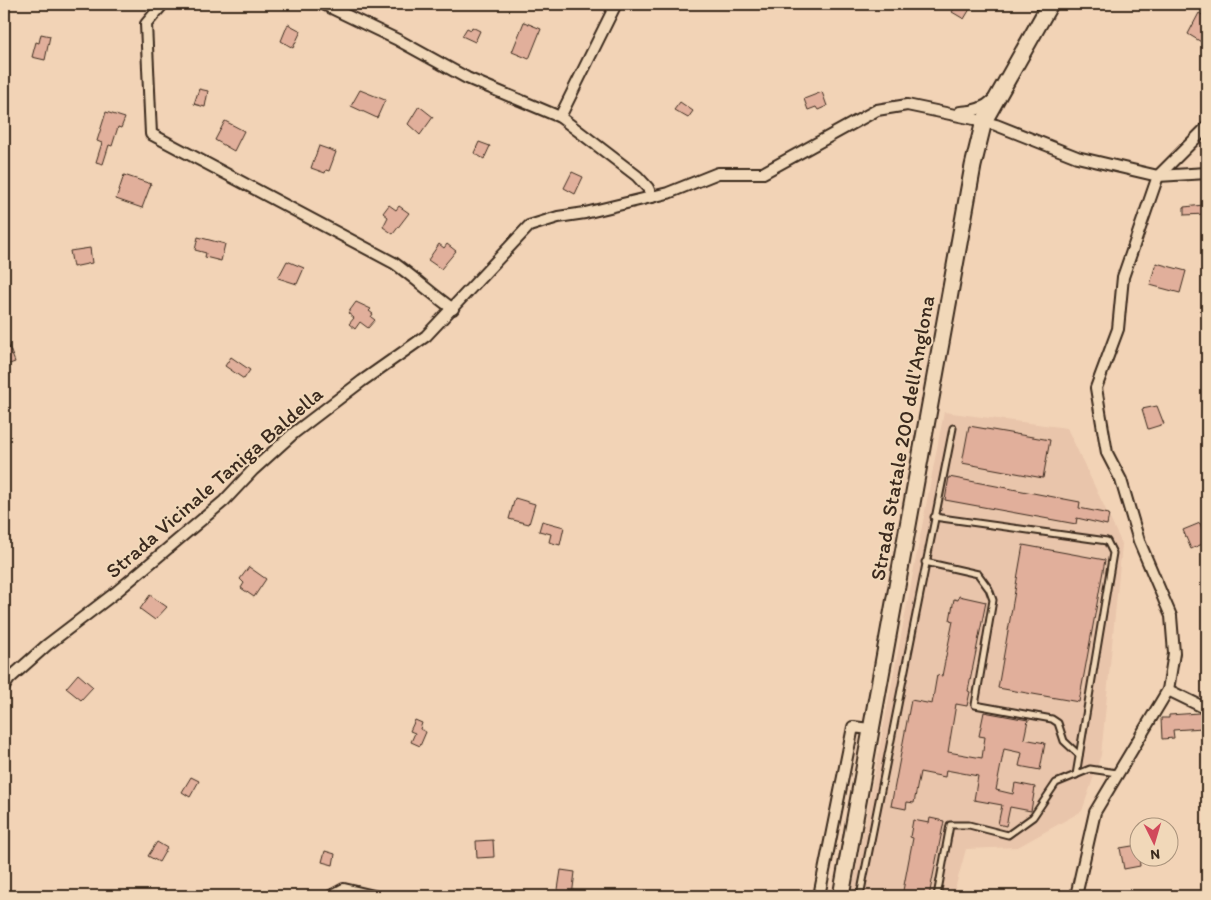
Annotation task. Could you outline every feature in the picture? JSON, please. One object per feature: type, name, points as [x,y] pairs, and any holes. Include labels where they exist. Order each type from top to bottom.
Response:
[{"type":"main road","name":"Strada Statale 200 dell'Anglona","points":[[841,896],[977,149],[984,121],[1050,4]]},
{"type":"street","points":[[163,4],[146,24],[151,134],[394,263],[418,281],[424,289],[453,309]]},
{"type":"street","points":[[323,4],[398,40],[467,78],[560,117],[637,176],[648,188],[652,196]]},
{"type":"street","points":[[560,117],[616,4]]},
{"type":"street","name":"Strada Vicinale Taniga Baldella","points":[[944,111],[975,111],[985,106],[1000,93]]},
{"type":"street","name":"Strada Vicinale Taniga Baldella","points":[[4,687],[9,679],[47,645],[115,593],[224,501],[253,470],[294,433],[362,381],[426,336],[530,226],[558,216],[585,213],[652,196],[718,173],[764,173],[877,110],[907,105],[944,111],[984,121],[1077,157],[1158,176],[1207,173]]},
{"type":"street","name":"Strada Vicinale Taniga Baldella","points":[[955,114],[974,129],[977,149]]},
{"type":"street","points":[[1076,896],[1096,812],[1168,690],[1174,653],[1171,616],[1139,541],[1121,480],[1107,453],[1096,388],[1118,329],[1123,277],[1158,176],[1207,127]]},
{"type":"street","points":[[1168,690],[1207,709]]},
{"type":"street","points":[[819,896],[853,727],[870,729]]},
{"type":"street","points":[[331,896],[344,889],[374,896]]},
{"type":"lane","points":[[860,896],[934,517],[954,428]]},
{"type":"lane","points":[[934,517],[1107,541],[1113,553],[1076,775]]},
{"type":"lane","points":[[925,562],[978,574],[989,589],[993,600],[975,705],[1052,719],[1058,723],[1064,741],[1079,755]]},
{"type":"lane","points":[[937,896],[950,825],[969,826],[1008,835],[1033,817],[1056,783],[1090,769],[1118,774]]},
{"type":"shaded area","points":[[944,412],[1067,428],[1122,544],[1101,755],[1082,811],[1018,847],[966,849],[953,896],[851,896]]},
{"type":"building","points":[[957,4],[973,4],[964,19],[952,12]]},
{"type":"building","points":[[1199,13],[1207,18],[1207,36],[1203,43],[1188,34]]},
{"type":"building","points":[[524,22],[541,29],[529,59],[512,52]]},
{"type":"building","points":[[288,24],[301,31],[293,48],[281,41]]},
{"type":"building","points":[[472,27],[480,31],[475,42],[462,36],[467,28],[471,30]]},
{"type":"building","points":[[41,34],[50,36],[45,60],[32,57],[36,42],[39,43]]},
{"type":"building","points":[[199,89],[208,91],[205,107],[194,104]]},
{"type":"building","points":[[360,90],[385,100],[377,118],[351,106]]},
{"type":"building","points":[[822,92],[827,106],[818,110],[816,107],[808,110],[804,99]]},
{"type":"building","points":[[680,102],[693,111],[688,118],[674,110]]},
{"type":"building","points":[[419,106],[433,117],[420,135],[408,124]]},
{"type":"building","points":[[106,112],[125,118],[121,128],[118,127],[112,146],[109,145],[103,164],[96,162],[102,143],[97,141]]},
{"type":"building","points":[[225,121],[244,131],[234,151],[215,140]]},
{"type":"building","points":[[479,142],[490,146],[484,159],[474,153]]},
{"type":"building","points":[[319,146],[336,152],[329,171],[326,170],[325,173],[311,168]]},
{"type":"building","points":[[572,172],[583,177],[575,194],[564,188]]},
{"type":"building","points":[[124,175],[151,184],[142,208],[116,199]]},
{"type":"building","points":[[389,205],[396,210],[399,206],[409,213],[393,234],[383,227],[388,217],[383,213]]},
{"type":"building","points":[[1204,205],[1205,214],[1184,215],[1184,207]]},
{"type":"building","points":[[198,237],[225,244],[221,261],[205,257],[206,253],[195,250]]},
{"type":"building","points":[[439,244],[444,248],[447,244],[456,251],[441,269],[428,260]]},
{"type":"building","points":[[90,248],[92,263],[73,267],[70,251]]},
{"type":"building","points":[[287,261],[304,268],[297,284],[278,278]]},
{"type":"building","points":[[1156,263],[1186,271],[1180,293],[1150,285]]},
{"type":"building","points":[[356,302],[371,309],[369,311],[373,314],[371,317],[375,320],[368,328],[360,322],[355,329],[349,324],[354,318],[348,313]]},
{"type":"building","points":[[4,334],[15,362],[4,366]]},
{"type":"building","points":[[231,357],[250,370],[244,379],[225,366]]},
{"type":"building","points":[[1157,406],[1164,424],[1148,429],[1142,409]]},
{"type":"building","points":[[969,426],[1050,440],[1043,478],[962,463]]},
{"type":"building","points":[[949,477],[1080,502],[1079,508],[1109,514],[1107,525],[1077,518],[1076,524],[945,500]]},
{"type":"building","points":[[515,498],[535,504],[529,524],[509,519]]},
{"type":"building","points":[[542,521],[564,527],[560,545],[549,542],[551,534],[539,531]]},
{"type":"building","points":[[1200,523],[1207,542],[1191,549],[1183,530]]},
{"type":"building","points":[[1023,545],[1105,560],[1079,702],[998,688]]},
{"type":"building","points":[[249,567],[266,579],[254,597],[241,588],[244,583],[240,579]]},
{"type":"building","points":[[150,595],[167,607],[155,620],[140,609]]},
{"type":"building","points":[[959,596],[986,602],[968,691],[970,692],[967,706],[956,704],[948,752],[982,758],[985,737],[979,736],[984,712],[1028,720],[1024,739],[1045,743],[1040,770],[1019,766],[1022,753],[1004,749],[996,790],[1013,794],[1015,783],[1035,787],[1031,811],[1010,807],[1006,826],[998,824],[1002,805],[974,800],[978,776],[946,770],[945,777],[920,772],[914,803],[907,802],[906,809],[891,806],[911,700],[932,704],[937,675],[942,676],[953,621],[950,620],[954,599],[958,600]]},
{"type":"building","points":[[78,674],[93,687],[81,700],[66,688]]},
{"type":"building","points":[[1202,714],[1203,728],[1173,730],[1174,738],[1162,739],[1161,718],[1169,718],[1169,715]]},
{"type":"building","points":[[415,720],[422,723],[420,729],[426,732],[420,746],[411,742],[415,733],[410,731]]},
{"type":"building","points":[[191,777],[199,781],[190,797],[182,792]]},
{"type":"building","points":[[930,818],[944,821],[929,896],[902,896],[913,838],[910,837],[913,820],[929,823]]},
{"type":"building","points":[[493,840],[494,857],[477,858],[476,841]]},
{"type":"building","points":[[157,842],[167,848],[159,862],[148,856]]},
{"type":"building","points":[[1128,847],[1129,868],[1124,869],[1120,848]]},
{"type":"building","points":[[325,851],[335,854],[333,865],[322,862]]},
{"type":"building","points":[[561,870],[575,872],[572,896],[557,896]]}]
